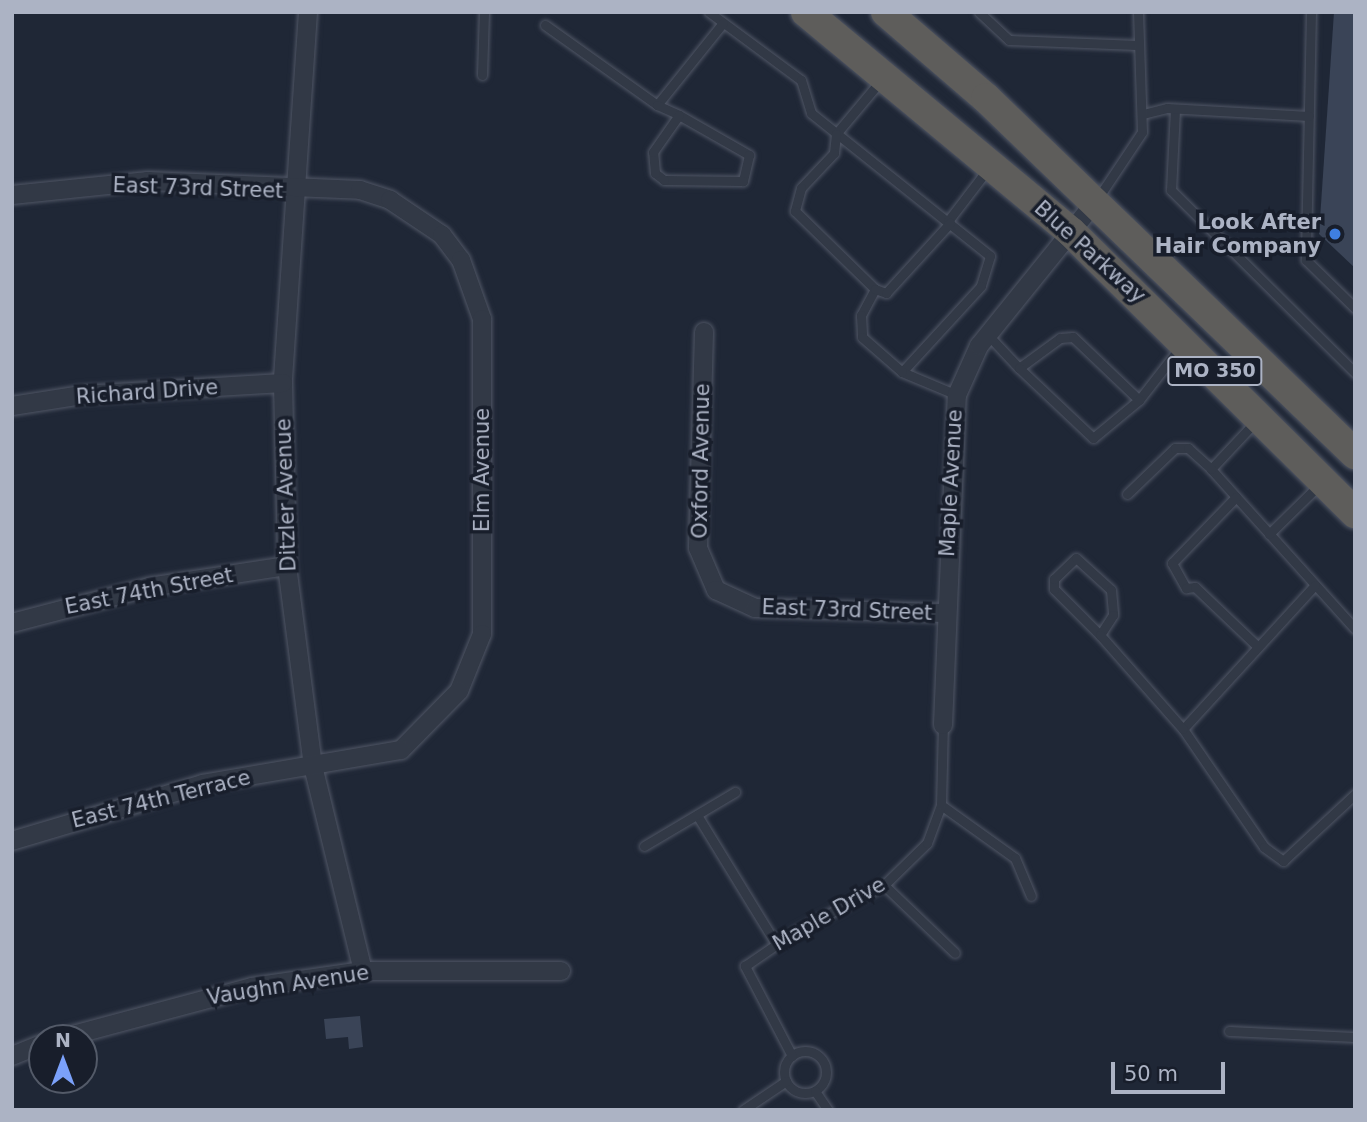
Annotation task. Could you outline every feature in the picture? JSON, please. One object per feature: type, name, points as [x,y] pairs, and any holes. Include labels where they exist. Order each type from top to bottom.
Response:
[{"type":"highway","name":"Blue Parkway","points":[[806,12],[1071,232],[1261,417],[1355,513]]},
{"type":"highway","name":"Blue Parkway","points":[[886,12],[1095,202],[1351,444]]},
{"type":"street","name":"Ditzler Avenue","points":[[309,12],[300,191],[283,383],[287,566],[313,766],[363,971]]},
{"type":"street","name":"East 73rd Street","points":[[12,195],[148,181],[300,191]]},
{"type":"street","name":"Elm Avenue","points":[[300,191],[360,191],[418,215],[461,260],[482,319],[482,634],[474,663],[444,712],[401,750],[313,766]]},
{"type":"street","name":"Maple Avenue","points":[[943,725],[945,612],[957,395],[988,335],[1095,202]]},
{"type":"street","name":"Oxford Avenue","points":[[704,332],[698,548],[713,586]]},
{"type":"street","name":"Richard Drive","points":[[12,406],[82,395],[283,383]]},
{"type":"street","name":"East 74th Street","points":[[12,624],[149,587],[287,566]]},
{"type":"street","name":"East 73rd Street","points":[[713,586],[730,601],[755,608],[945,612]]},
{"type":"street","name":"East 74th Terrace","points":[[12,841],[203,784],[313,766]]},
{"type":"street","name":"Vaughn Avenue","points":[[98,1028],[252,986],[363,971],[561,971]]},
{"type":"lane","points":[[482,75],[484,12]]},
{"type":"lane","points":[[709,12],[801,80],[811,113],[990,256],[991,268],[902,372]]},
{"type":"lane","points":[[1095,202],[1134,150],[1143,114],[1137,45],[1138,12]]},
{"type":"lane","points":[[1311,12],[1306,260],[1355,308]]},
{"type":"lane","points":[[979,13],[1009,40],[1137,45]]},
{"type":"lane","points":[[657,105],[723,23]]},
{"type":"lane","points":[[545,25],[657,105],[679,115],[749,155],[743,181],[664,180],[655,173],[653,152],[679,115]]},
{"type":"lane","points":[[885,75],[836,134],[834,153],[801,188],[796,211],[875,289],[887,293],[949,222],[992,164]]},
{"type":"lane","points":[[1143,114],[1175,108],[1309,116]]},
{"type":"lane","points":[[1175,108],[1171,190],[1355,373]]},
{"type":"lane","points":[[875,289],[861,315],[862,337],[902,372],[957,395]]},
{"type":"lane","points":[[988,335],[1093,438],[1139,400],[1185,342]]},
{"type":"lane","points":[[1019,368],[1060,338],[1073,337],[1139,400]]},
{"type":"lane","points":[[1211,468],[1261,417]]},
{"type":"lane","points":[[1127,494],[1175,448],[1188,448],[1211,468],[1355,629]]},
{"type":"lane","points":[[1269,534],[1323,480]]},
{"type":"lane","points":[[1236,497],[1172,563],[1186,588],[1195,587],[1257,646]]},
{"type":"lane","points":[[1100,635],[1114,615],[1111,590],[1076,558],[1054,579],[1054,589],[1100,635],[1183,729],[1264,847],[1283,861],[1355,794]]},
{"type":"lane","points":[[1183,729],[1315,585]]},
{"type":"lane","name":"Maple Drive","points":[[792,1056],[746,966],[776,944],[884,885],[927,843],[941,805],[943,725]]},
{"type":"lane","points":[[644,846],[735,792]]},
{"type":"lane","points":[[941,805],[1015,858],[1031,896]]},
{"type":"lane","points":[[697,815],[776,944]]},
{"type":"lane","points":[[884,885],[955,953]]},
{"type":"lane","points":[[1229,1031],[1355,1037]]},
{"type":"lane","points":[[743,1110],[786,1081],[792,1056],[805,1051],[822,1061],[826,1074],[815,1091],[801,1093],[786,1081]]},
{"type":"lane","points":[[815,1091],[828,1110]]},
{"type":"building","points":[[1334,12],[1355,12],[1355,268],[1319,234]]},
{"type":"building","points":[[360,1016],[363,1047],[349,1049],[348,1037],[326,1039],[324,1019]]},
{"type":"place","name":"Look After Hair Company","points":[[1335,234]]}]
